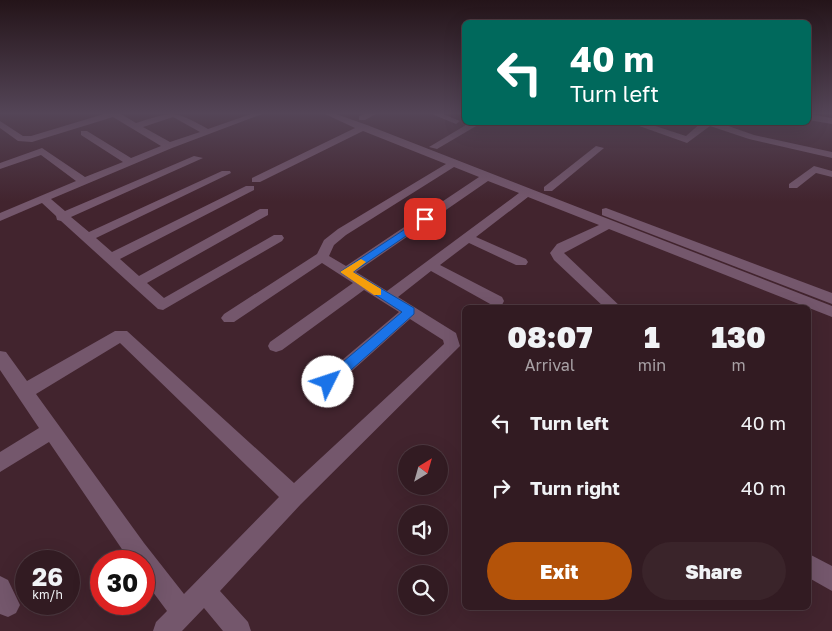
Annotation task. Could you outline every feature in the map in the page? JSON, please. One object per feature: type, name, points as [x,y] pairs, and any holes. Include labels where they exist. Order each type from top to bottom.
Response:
[{"type":"street","points":[[101,143],[130,162]]},
{"type":"street","points":[[165,143],[169,146]]},
{"type":"street","points":[[0,217],[176,143]]},
{"type":"street","points":[[109,259],[253,184],[325,143]]},
{"type":"street","points":[[414,143],[454,163],[832,312]]},
{"type":"street","points":[[425,143],[832,299]]},
{"type":"street","points":[[434,147],[440,143]]},
{"type":"street","points":[[781,143],[832,155]]},
{"type":"street","points":[[548,190],[599,148]]},
{"type":"street","points":[[0,166],[42,151],[83,181]]},
{"type":"street","points":[[61,217],[198,158]]},
{"type":"street","points":[[229,318],[322,257],[330,244],[342,232],[454,163]]},
{"type":"street","points":[[794,186],[814,169],[832,174]]},
{"type":"street","points":[[86,238],[226,173]]},
{"type":"street","points":[[346,272],[488,176]]},
{"type":"street","points":[[387,298],[527,192]]},
{"type":"street","points":[[43,198],[61,217],[163,305],[278,238]]},
{"type":"street","points":[[137,283],[264,212]]},
{"type":"street","points":[[610,224],[562,247],[557,253],[558,257],[612,305]]},
{"type":"street","points":[[467,237],[521,262]]},
{"type":"street","points":[[165,631],[294,497],[452,346],[450,337],[322,257]]},
{"type":"street","points":[[430,265],[497,302]]},
{"type":"street","points":[[276,346],[363,283]]},
{"type":"street","points":[[328,382],[410,311]]},
{"type":"street","points":[[25,391],[121,335],[294,497]]},
{"type":"street","points":[[0,357],[136,551],[183,612]]},
{"type":"street","points":[[0,463],[51,430]]},
{"type":"street","points":[[811,565],[832,579]]},
{"type":"street","points":[[205,591],[239,631]]},
{"type":"slow traffic","points":[[361,262],[346,272],[377,292]]},
{"type":"route","points":[[328,382],[410,311],[346,272],[425,219]]}]
